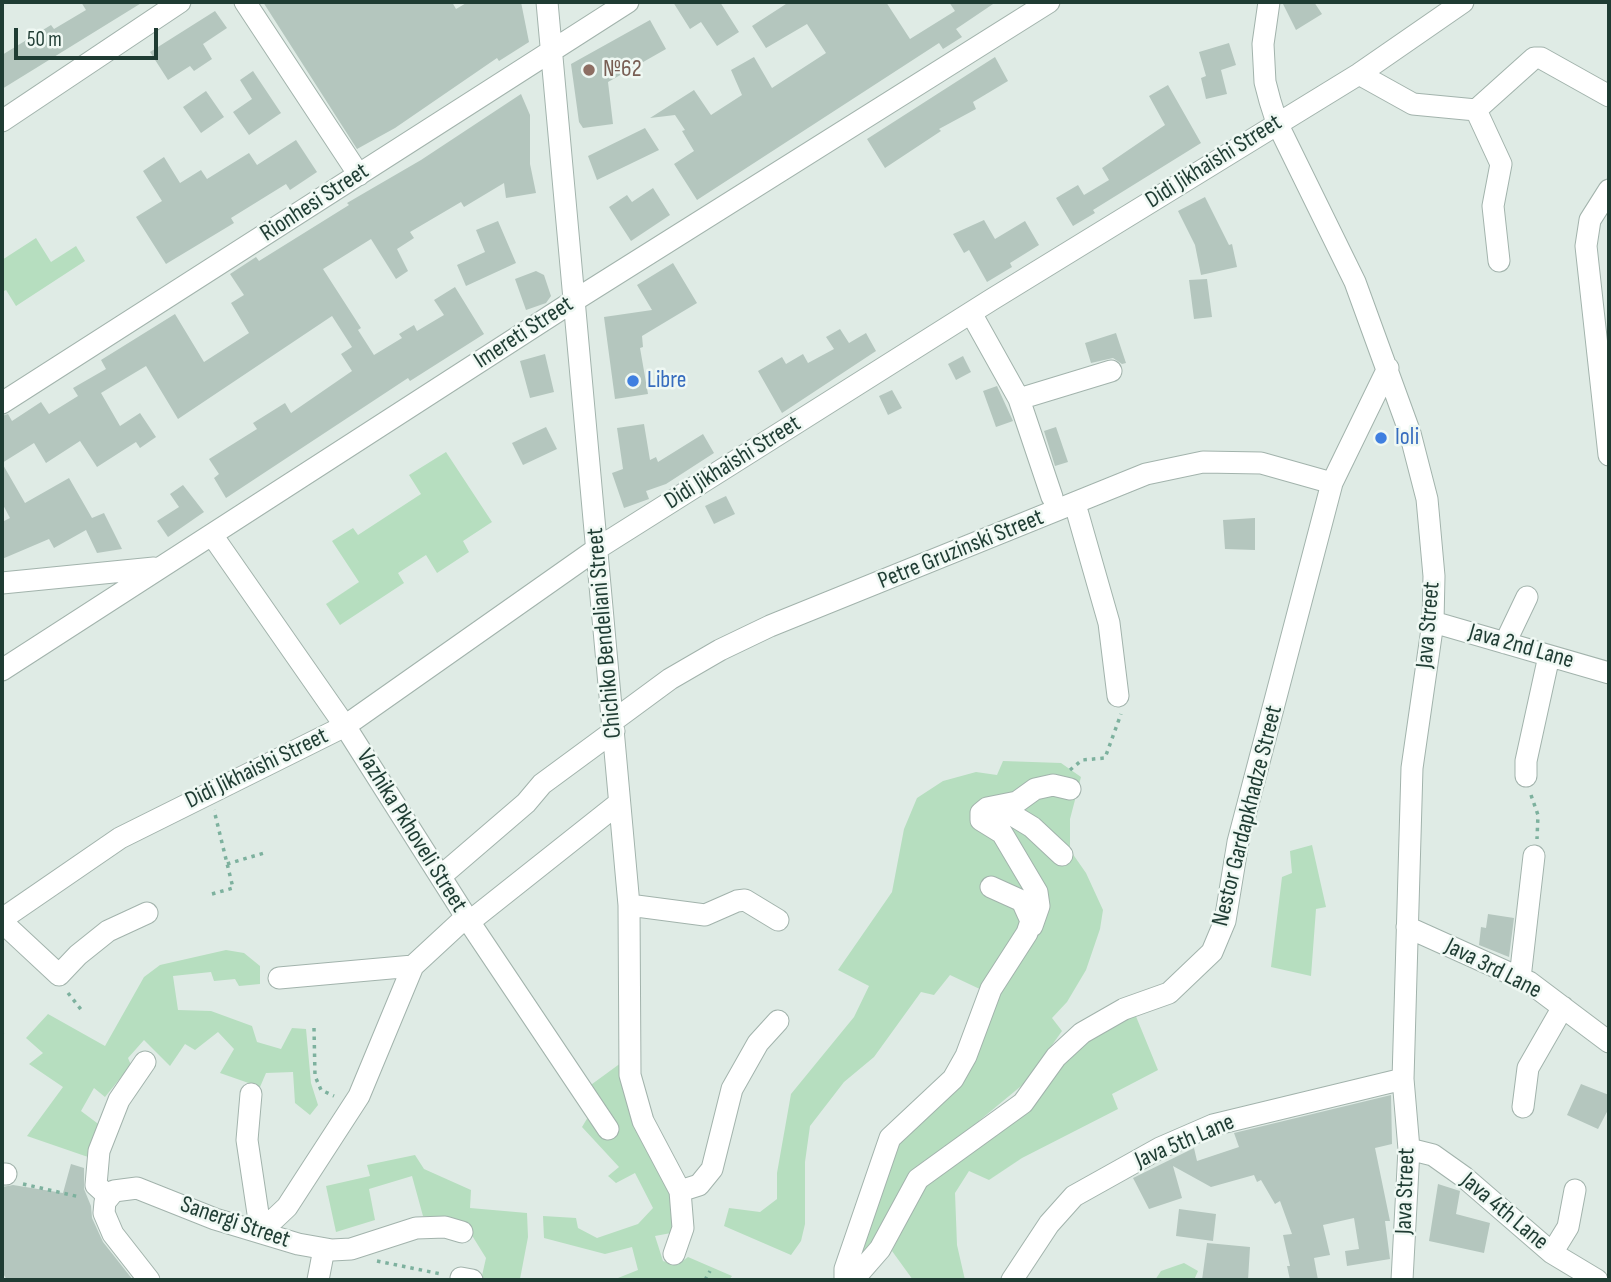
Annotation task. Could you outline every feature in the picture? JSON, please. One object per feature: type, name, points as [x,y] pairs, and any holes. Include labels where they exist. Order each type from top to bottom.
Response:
[{"type":"street","points":[[2,121],[180,2]]},
{"type":"street","points":[[245,2],[359,174]]},
{"type":"street","name":"Chichiko Bendeliani Street","points":[[547,2],[572,302],[598,548],[629,905],[630,1075],[638,1109],[648,1133],[680,1191],[683,1228],[674,1254]]},
{"type":"street","name":"Rionhesi Street","points":[[2,403],[628,2]]},
{"type":"street","name":"Imereti Street","points":[[2,670],[572,302],[1049,2]]},
{"type":"street","name":"Java Street","points":[[1269,2],[1264,44],[1265,82],[1277,123],[1354,282],[1410,433],[1427,499],[1434,576],[1433,622],[1412,768],[1403,1079],[1409,1149],[1402,1280]]},
{"type":"street","name":"Didi Jikhaishi Street","points":[[2,920],[120,838],[345,726],[598,548],[971,313],[1359,74],[1463,2]]},
{"type":"street","points":[[1359,74],[1413,104],[1476,110],[1482,108],[1534,58],[1541,58],[1609,96]]},
{"type":"street","points":[[1476,110],[1501,164],[1493,206],[1499,261]]},
{"type":"street","points":[[1609,190],[1590,220],[1586,247],[1609,456]]},
{"type":"street","points":[[971,313],[1019,399],[1052,497]]},
{"type":"street","name":"Nestor Gardapkhadze Street","points":[[853,1280],[880,1249],[918,1179],[1023,1103],[1056,1057],[1082,1033],[1124,1009],[1169,993],[1212,953],[1225,921],[1238,842],[1332,483],[1388,368]]},
{"type":"street","points":[[1019,399],[1111,371]]},
{"type":"street","name":"Petre Gruzinski Street","points":[[441,876],[526,803],[542,783],[670,679],[719,650],[770,626],[1146,474],[1203,462],[1261,464],[1332,483]]},
{"type":"street","points":[[1075,504],[1095,565],[1109,623],[1118,696]]},
{"type":"street","name":"Vazhika Pkhoveli Street","points":[[212,535],[345,726],[467,919],[608,1129]]},
{"type":"street","points":[[2,583],[159,568]]},
{"type":"street","points":[[1505,643],[1527,597]]},
{"type":"street","name":"Java 2nd Lane","points":[[1433,622],[1609,673]]},
{"type":"street","points":[[1526,776],[1526,761],[1549,656]]},
{"type":"street","points":[[845,1280],[845,1269],[890,1138],[953,1079],[966,1056],[990,989],[1037,918],[1037,892],[1002,833],[981,820],[981,813],[987,808],[1017,802],[1035,789],[1061,787]]},
{"type":"street","points":[[251,1094],[247,1140],[257,1229],[269,1224],[287,1207],[354,1105],[413,965],[467,919],[619,803]]},
{"type":"street","points":[[999,807],[1032,827],[1062,855]]},
{"type":"street","points":[[1520,978],[1535,856]]},
{"type":"street","points":[[991,887],[1022,901],[1031,921],[1027,933]]},
{"type":"street","points":[[629,905],[705,915],[737,901],[746,901],[778,920]]},
{"type":"street","points":[[2,920],[59,975],[78,955],[108,931],[148,913]]},
{"type":"street","name":"Java 3rd Lane","points":[[1407,927],[1520,978],[1609,1042]]},
{"type":"street","points":[[279,978],[413,965]]},
{"type":"street","points":[[1523,1107],[1528,1068],[1563,1007]]},
{"type":"street","points":[[680,1191],[699,1185],[712,1169],[732,1089],[758,1043],[778,1021]]},
{"type":"street","points":[[145,1062],[119,1100],[99,1151],[96,1185],[107,1199],[104,1213],[113,1234],[149,1280]]},
{"type":"street","name":"Java 5th Lane","points":[[1012,1280],[1049,1224],[1074,1196],[1160,1148],[1213,1125],[1248,1115],[1403,1079]]},
{"type":"street","name":"Java 4th Lane","points":[[1409,1149],[1433,1155],[1464,1177],[1552,1253],[1597,1280]]},
{"type":"street","name":"Sanergi Street","points":[[107,1199],[114,1191],[137,1188],[215,1219],[333,1249]]},
{"type":"street","points":[[1552,1253],[1569,1227],[1575,1190]]},
{"type":"street","points":[[317,1280],[333,1249],[416,1228],[445,1227],[461,1232]]},
{"type":"path","points":[[1061,787],[1082,760],[1105,758],[1122,717],[1118,696]]},
{"type":"path","points":[[1526,776],[1538,815],[1535,856]]},
{"type":"path","points":[[210,791],[233,888],[212,894]]},
{"type":"path","points":[[228,864],[264,853]]},
{"type":"path","points":[[59,975],[83,1012]]},
{"type":"path","points":[[314,1028],[315,1076],[321,1090],[354,1105]]},
{"type":"path","points":[[4,1174],[25,1185],[44,1186],[107,1199]]},
{"type":"path","points":[[333,1249],[378,1262],[466,1279]]},
{"type":"path","points":[[705,1280],[710,1271]]},
{"type":"green space","points":[[36,238],[51,262],[76,246],[85,261],[16,306],[6,290],[2,292],[2,260]]},
{"type":"green space","points":[[446,452],[492,522],[463,541],[469,552],[437,573],[426,555],[398,573],[404,583],[340,625],[326,604],[359,582],[332,541],[353,528],[358,535],[421,494],[409,475]]},
{"type":"green space","points":[[1003,761],[1061,763],[1081,777],[1070,819],[1070,850],[1086,873],[1103,910],[1100,929],[1086,970],[1067,1002],[1052,1018],[1062,1031],[1026,1082],[922,1168],[869,1257],[857,1262],[898,1143],[959,1085],[984,991],[950,975],[934,995],[921,992],[874,1057],[844,1082],[810,1126],[805,1162],[805,1224],[801,1241],[791,1255],[724,1226],[729,1208],[760,1212],[777,1199],[777,1173],[791,1094],[854,1017],[869,986],[838,970],[892,892],[904,829],[917,798],[943,781],[976,772],[997,775]]},
{"type":"green space","points":[[1312,845],[1326,907],[1316,909],[1311,976],[1271,967],[1282,877],[1292,873],[1290,851]]},
{"type":"green space","points":[[226,950],[244,953],[260,966],[260,984],[239,986],[235,979],[214,981],[211,972],[173,976],[178,1010],[211,1011],[252,1026],[257,1042],[281,1049],[292,1028],[306,1029],[311,1083],[318,1105],[310,1115],[295,1103],[293,1072],[266,1073],[260,1087],[220,1073],[234,1049],[218,1032],[195,1050],[185,1044],[170,1066],[144,1040],[128,1058],[131,1065],[105,1097],[94,1088],[81,1111],[101,1126],[88,1157],[27,1136],[63,1087],[29,1064],[43,1053],[26,1038],[48,1014],[105,1046],[144,977],[160,965]]},
{"type":"green space","points":[[1135,1014],[1158,1070],[1112,1094],[1118,1109],[1022,1158],[989,1180],[969,1171],[955,1193],[957,1245],[965,1280],[913,1280],[892,1251],[927,1180],[1074,1049]]},
{"type":"green space","points":[[625,1060],[676,1212],[671,1233],[655,1236],[663,1261],[677,1265],[688,1257],[732,1276],[729,1280],[613,1280],[638,1270],[632,1247],[605,1254],[544,1238],[543,1216],[576,1218],[578,1228],[597,1238],[638,1224],[653,1208],[635,1173],[616,1183],[608,1176],[619,1167],[582,1127],[588,1117],[588,1087]]},
{"type":"green space","points":[[415,1155],[424,1169],[471,1190],[470,1208],[527,1213],[528,1237],[520,1279],[526,1280],[481,1280],[486,1258],[463,1221],[423,1216],[412,1176],[369,1189],[375,1220],[336,1232],[326,1186],[370,1176],[367,1165]]},
{"type":"green space","points":[[1184,1263],[1198,1271],[1194,1280],[1155,1280],[1161,1271]]},
{"type":"building","points":[[81,2],[143,2],[2,89],[2,55],[51,25],[54,29],[86,10]]},
{"type":"building","points":[[263,2],[452,2],[456,9],[468,2],[521,2],[529,42],[499,61],[497,58],[395,128],[357,149]]},
{"type":"building","points":[[673,2],[720,2],[739,32],[717,46],[701,22],[690,29]]},
{"type":"building","points":[[789,2],[886,2],[910,39],[955,11],[949,2],[996,2],[956,29],[962,37],[943,49],[939,43],[697,200],[674,164],[694,151],[682,131],[685,130],[675,115],[650,118],[694,90],[711,115],[742,95],[731,70],[754,57],[772,88],[826,53],[807,24],[766,48],[752,26]]},
{"type":"building","points":[[1282,2],[1314,2],[1322,14],[1296,30]]},
{"type":"building","points":[[215,11],[227,28],[203,44],[212,59],[194,71],[190,66],[168,80],[150,52]]},
{"type":"building","points":[[650,20],[666,49],[608,82],[613,124],[583,128],[579,122],[571,64]]},
{"type":"building","points":[[1229,43],[1236,65],[1221,70],[1227,94],[1206,99],[1201,78],[1206,76],[1199,52]]},
{"type":"building","points":[[995,57],[1008,81],[973,102],[976,109],[939,129],[941,131],[885,168],[867,139]]},
{"type":"building","points":[[253,71],[281,113],[249,135],[233,112],[252,99],[240,80]]},
{"type":"building","points":[[1168,85],[1201,143],[1093,210],[1095,213],[1073,226],[1056,198],[1078,185],[1084,195],[1109,180],[1102,168],[1165,125],[1149,96]]},
{"type":"building","points":[[206,91],[224,117],[201,133],[183,107]]},
{"type":"building","points":[[521,94],[530,115],[530,164],[536,193],[506,198],[504,183],[464,207],[461,202],[410,232],[414,238],[397,249],[408,271],[396,279],[371,239],[323,269],[361,328],[358,330],[374,355],[402,338],[399,334],[414,325],[417,331],[444,315],[434,300],[455,287],[484,334],[410,381],[408,378],[226,498],[214,478],[219,474],[209,459],[257,429],[253,423],[285,403],[291,413],[352,371],[341,354],[352,347],[332,316],[178,419],[146,366],[101,393],[120,426],[140,413],[156,437],[140,448],[136,442],[97,467],[80,441],[46,463],[34,443],[2,463],[2,416],[8,414],[12,421],[41,402],[49,414],[78,396],[73,388],[106,369],[101,360],[175,314],[204,362],[249,333],[231,303],[244,295],[230,274],[256,257],[259,261]]},
{"type":"building","points":[[645,128],[659,150],[597,180],[588,156]]},
{"type":"building","points":[[296,140],[317,172],[290,190],[286,184],[231,218],[234,223],[166,264],[136,217],[162,201],[143,171],[164,157],[180,183],[201,170],[207,179],[249,153],[257,165]]},
{"type":"building","points":[[653,188],[670,215],[631,241],[609,207],[627,195],[632,202]]},
{"type":"building","points":[[1205,197],[1229,245],[1232,244],[1237,267],[1201,275],[1195,245],[1178,211]]},
{"type":"building","points":[[984,220],[995,239],[1025,221],[1039,245],[1010,263],[1012,267],[987,282],[969,250],[964,253],[953,234]]},
{"type":"building","points":[[498,221],[516,263],[466,286],[457,265],[485,252],[476,230]]},
{"type":"building","points":[[673,263],[697,303],[642,336],[643,347],[640,348],[648,394],[615,399],[604,317],[652,310],[637,285]]},
{"type":"building","points":[[536,271],[544,275],[551,296],[546,303],[526,310],[515,279]]},
{"type":"building","points":[[1207,279],[1212,317],[1194,319],[1189,280]]},
{"type":"building","points":[[840,329],[849,343],[866,333],[876,351],[782,413],[758,371],[782,357],[786,364],[803,354],[808,363],[834,349],[826,337]]},
{"type":"building","points":[[1116,333],[1126,363],[1122,364],[1113,358],[1091,363],[1085,343]]},
{"type":"building","points":[[545,354],[554,392],[530,398],[520,361]]},
{"type":"building","points":[[963,356],[971,372],[956,380],[948,364]]},
{"type":"building","points":[[997,386],[1013,421],[996,427],[983,391]]},
{"type":"building","points":[[892,390],[902,408],[888,415],[879,396]]},
{"type":"building","points":[[644,424],[650,460],[656,457],[658,462],[703,434],[714,453],[666,484],[646,491],[649,499],[624,508],[612,473],[623,469],[617,428]]},
{"type":"building","points":[[546,427],[557,449],[523,465],[512,443]]},
{"type":"building","points":[[1056,427],[1068,462],[1055,466],[1044,431]]},
{"type":"building","points":[[2,463],[25,503],[69,478],[92,518],[104,513],[122,549],[97,553],[86,530],[54,548],[49,539],[2,559],[2,522],[10,518],[2,503]]},
{"type":"building","points":[[183,485],[204,512],[168,537],[157,521],[179,507],[170,494]]},
{"type":"building","points":[[726,496],[735,514],[714,524],[705,506]]},
{"type":"building","points":[[1255,518],[1255,550],[1225,549],[1223,520]]},
{"type":"building","points":[[1488,914],[1514,918],[1509,957],[1479,945],[1481,927],[1486,928]]},
{"type":"building","points":[[1581,1084],[1609,1095],[1609,1108],[1598,1129],[1567,1115]]},
{"type":"building","points":[[1391,1095],[1392,1144],[1375,1148],[1390,1221],[1385,1221],[1390,1259],[1347,1266],[1345,1251],[1359,1249],[1354,1218],[1323,1225],[1330,1255],[1314,1258],[1318,1280],[1290,1280],[1287,1266],[1290,1266],[1283,1235],[1292,1234],[1280,1201],[1275,1204],[1261,1180],[1257,1182],[1254,1175],[1211,1187],[1173,1166],[1182,1198],[1149,1209],[1133,1178],[1194,1148],[1197,1161],[1239,1147],[1234,1133]]},
{"type":"building","points":[[71,1164],[84,1168],[84,1189],[91,1206],[92,1218],[103,1242],[133,1280],[7,1280],[2,1272],[2,1187],[13,1185],[63,1193]]},
{"type":"building","points":[[1438,1184],[1460,1191],[1456,1214],[1490,1223],[1484,1253],[1429,1241]]},
{"type":"building","points":[[1179,1209],[1216,1214],[1213,1241],[1176,1236]]},
{"type":"building","points":[[1207,1243],[1250,1247],[1248,1280],[1202,1280]]},
{"type":"place","name":"№62","points":[[589,70]]},
{"type":"place","name":"Libre","points":[[633,381]]},
{"type":"place","name":"Ioli","points":[[1381,438]]}]
